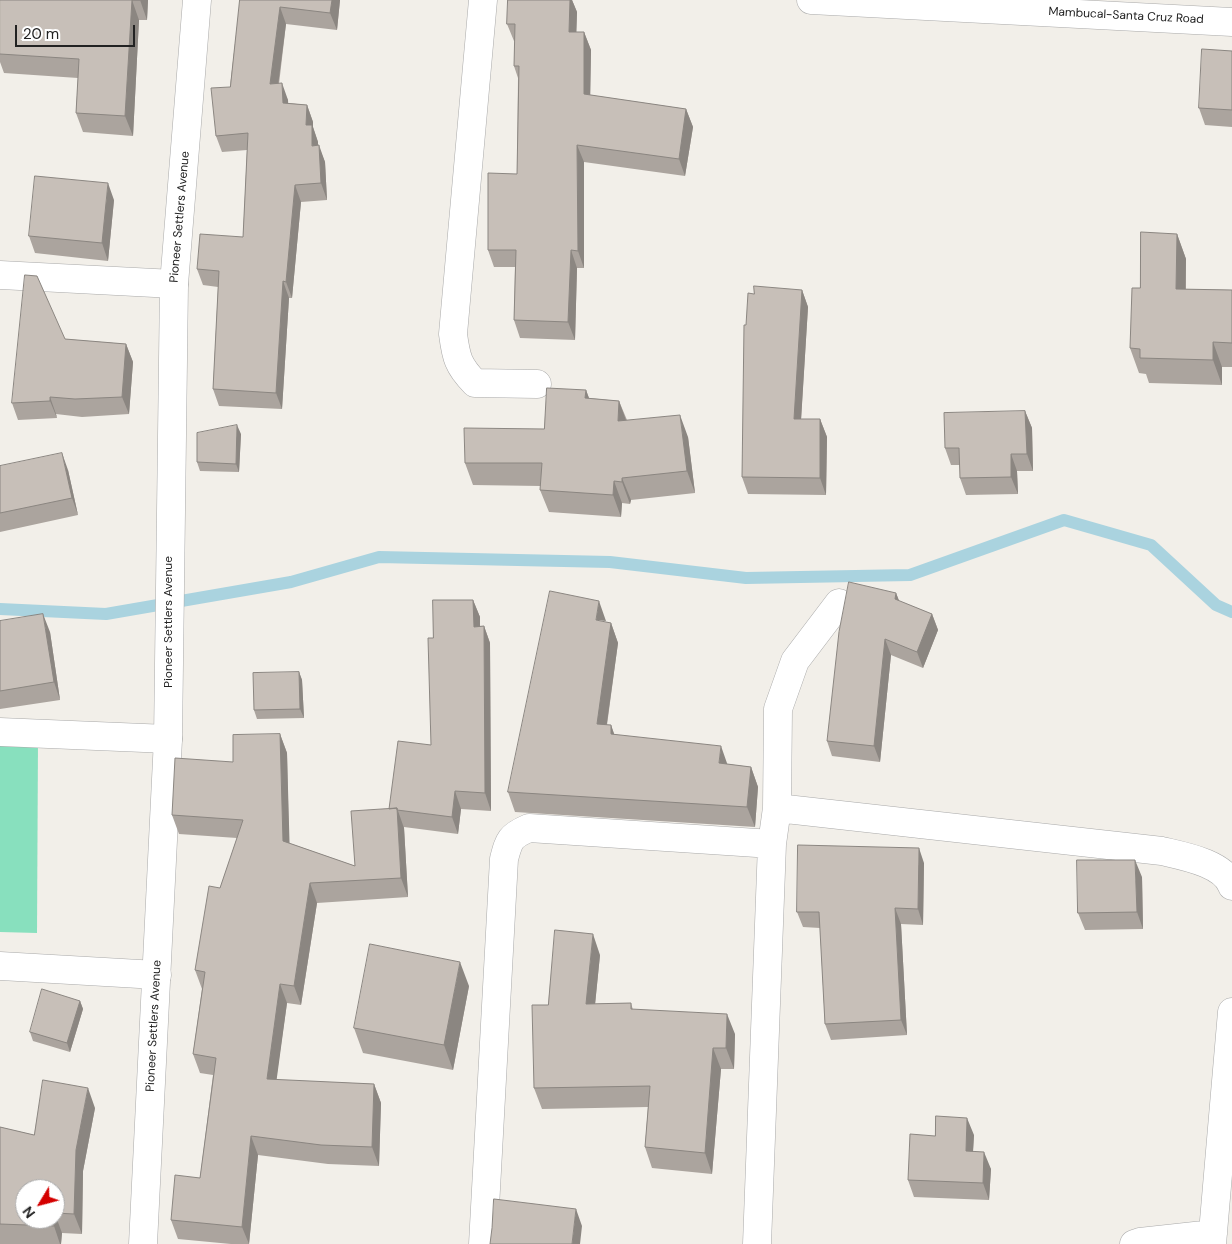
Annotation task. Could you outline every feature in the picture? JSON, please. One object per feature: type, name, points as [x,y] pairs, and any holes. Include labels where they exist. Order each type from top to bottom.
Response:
[{"type":"street","name":"Pioneer Settlers Avenue","points":[[143,1244],[168,739],[174,284],[198,0]]},
{"type":"street","points":[[483,0],[453,334],[456,353],[462,370],[475,383],[537,384]]},
{"type":"street","name":"Mambucal-Santa Cruz Road","points":[[811,0],[976,4],[1232,22]]},
{"type":"street","points":[[0,275],[174,284]]},
{"type":"street","points":[[757,1244],[772,844],[777,808],[778,709],[796,661],[839,603]]},
{"type":"street","points":[[0,732],[168,739]]},
{"type":"street","points":[[777,808],[1162,851],[1219,863],[1232,886]]},
{"type":"street","points":[[483,1244],[504,859],[508,841],[517,833],[529,828],[772,844]]},
{"type":"street","points":[[0,966],[157,975]]},
{"type":"street","points":[[1134,1244],[1140,1242],[1212,1239],[1232,1012]]},
{"type":"green space","points":[[0,738],[38,739],[37,933],[0,932]]},
{"type":"building","points":[[0,0],[132,0],[125,116],[76,113],[79,59],[0,54]]},
{"type":"building","points":[[240,0],[332,0],[330,13],[280,7],[270,84],[282,83],[283,103],[307,105],[306,125],[312,125],[312,146],[319,145],[321,183],[295,185],[286,282],[283,281],[276,393],[213,389],[219,271],[197,269],[200,234],[243,237],[248,133],[216,136],[211,88],[230,87]]},
{"type":"building","points":[[508,0],[570,0],[569,32],[584,32],[584,94],[686,109],[679,159],[577,145],[578,251],[571,250],[568,322],[514,320],[516,250],[488,250],[488,173],[517,174],[519,66],[514,66],[515,24],[507,24]]},
{"type":"building","points":[[1202,49],[1232,51],[1232,110],[1199,108]]},
{"type":"building","points":[[35,176],[108,183],[102,243],[29,236]]},
{"type":"building","points":[[1141,232],[1177,234],[1176,289],[1232,290],[1232,343],[1213,342],[1213,360],[1140,358],[1140,349],[1130,348],[1132,288],[1140,288]]},
{"type":"building","points":[[25,275],[37,276],[65,339],[126,344],[122,397],[75,399],[50,397],[50,401],[12,403]]},
{"type":"building","points":[[754,286],[802,290],[794,419],[820,419],[820,478],[742,477],[744,325],[746,325],[748,293],[754,294]]},
{"type":"building","points":[[547,388],[586,390],[585,398],[619,401],[618,421],[680,415],[687,471],[622,478],[622,482],[614,481],[613,495],[540,490],[542,463],[465,463],[464,428],[544,429]]},
{"type":"building","points":[[1025,411],[1027,454],[1011,454],[1011,477],[960,478],[959,448],[945,448],[944,413]]},
{"type":"building","points":[[237,425],[236,464],[197,462],[197,433]]},
{"type":"building","points":[[62,453],[72,498],[0,513],[0,466]]},
{"type":"building","points":[[849,582],[896,593],[895,599],[932,614],[917,652],[885,639],[874,746],[827,741],[839,632]]},
{"type":"building","points":[[550,591],[599,601],[596,620],[611,623],[597,724],[611,725],[611,734],[721,746],[719,763],[751,767],[747,807],[508,792]]},
{"type":"building","points":[[433,600],[473,600],[474,627],[484,626],[485,793],[455,791],[452,817],[397,810],[397,808],[389,809],[398,741],[431,745],[428,638],[433,638]]},
{"type":"building","points":[[43,614],[54,682],[0,691],[0,621]]},
{"type":"building","points":[[299,672],[300,709],[254,710],[253,673]]},
{"type":"building","points":[[280,734],[283,841],[355,866],[351,811],[397,808],[401,878],[310,883],[294,986],[280,984],[267,1079],[374,1084],[372,1147],[321,1145],[251,1136],[242,1227],[171,1220],[175,1175],[200,1178],[216,1058],[193,1054],[205,972],[195,970],[209,886],[220,888],[243,820],[172,815],[175,758],[233,762],[233,735]]},
{"type":"building","points":[[798,845],[919,848],[918,909],[895,908],[901,1020],[825,1024],[819,912],[797,912]]},
{"type":"building","points":[[1077,860],[1135,860],[1137,912],[1078,913]]},
{"type":"building","points":[[555,930],[593,934],[586,1004],[631,1003],[631,1009],[727,1014],[726,1048],[713,1048],[705,1153],[645,1147],[650,1086],[534,1088],[532,1005],[548,1005]]},
{"type":"building","points":[[370,944],[460,962],[444,1045],[354,1028]]},
{"type":"building","points":[[42,989],[80,1001],[67,1043],[30,1032]]},
{"type":"building","points":[[43,1080],[88,1088],[76,1150],[74,1214],[65,1214],[65,1179],[15,1179],[15,1225],[0,1224],[0,1127],[34,1135]]},
{"type":"building","points":[[936,1116],[967,1118],[966,1151],[984,1152],[983,1183],[908,1180],[910,1134],[935,1136]]},
{"type":"building","points":[[494,1199],[576,1209],[572,1244],[490,1244]]},
{"type":"waterway","points":[[0,609],[106,614],[291,582],[379,557],[610,562],[746,578],[910,575],[1064,520],[1151,545],[1216,605],[1232,612]]}]
